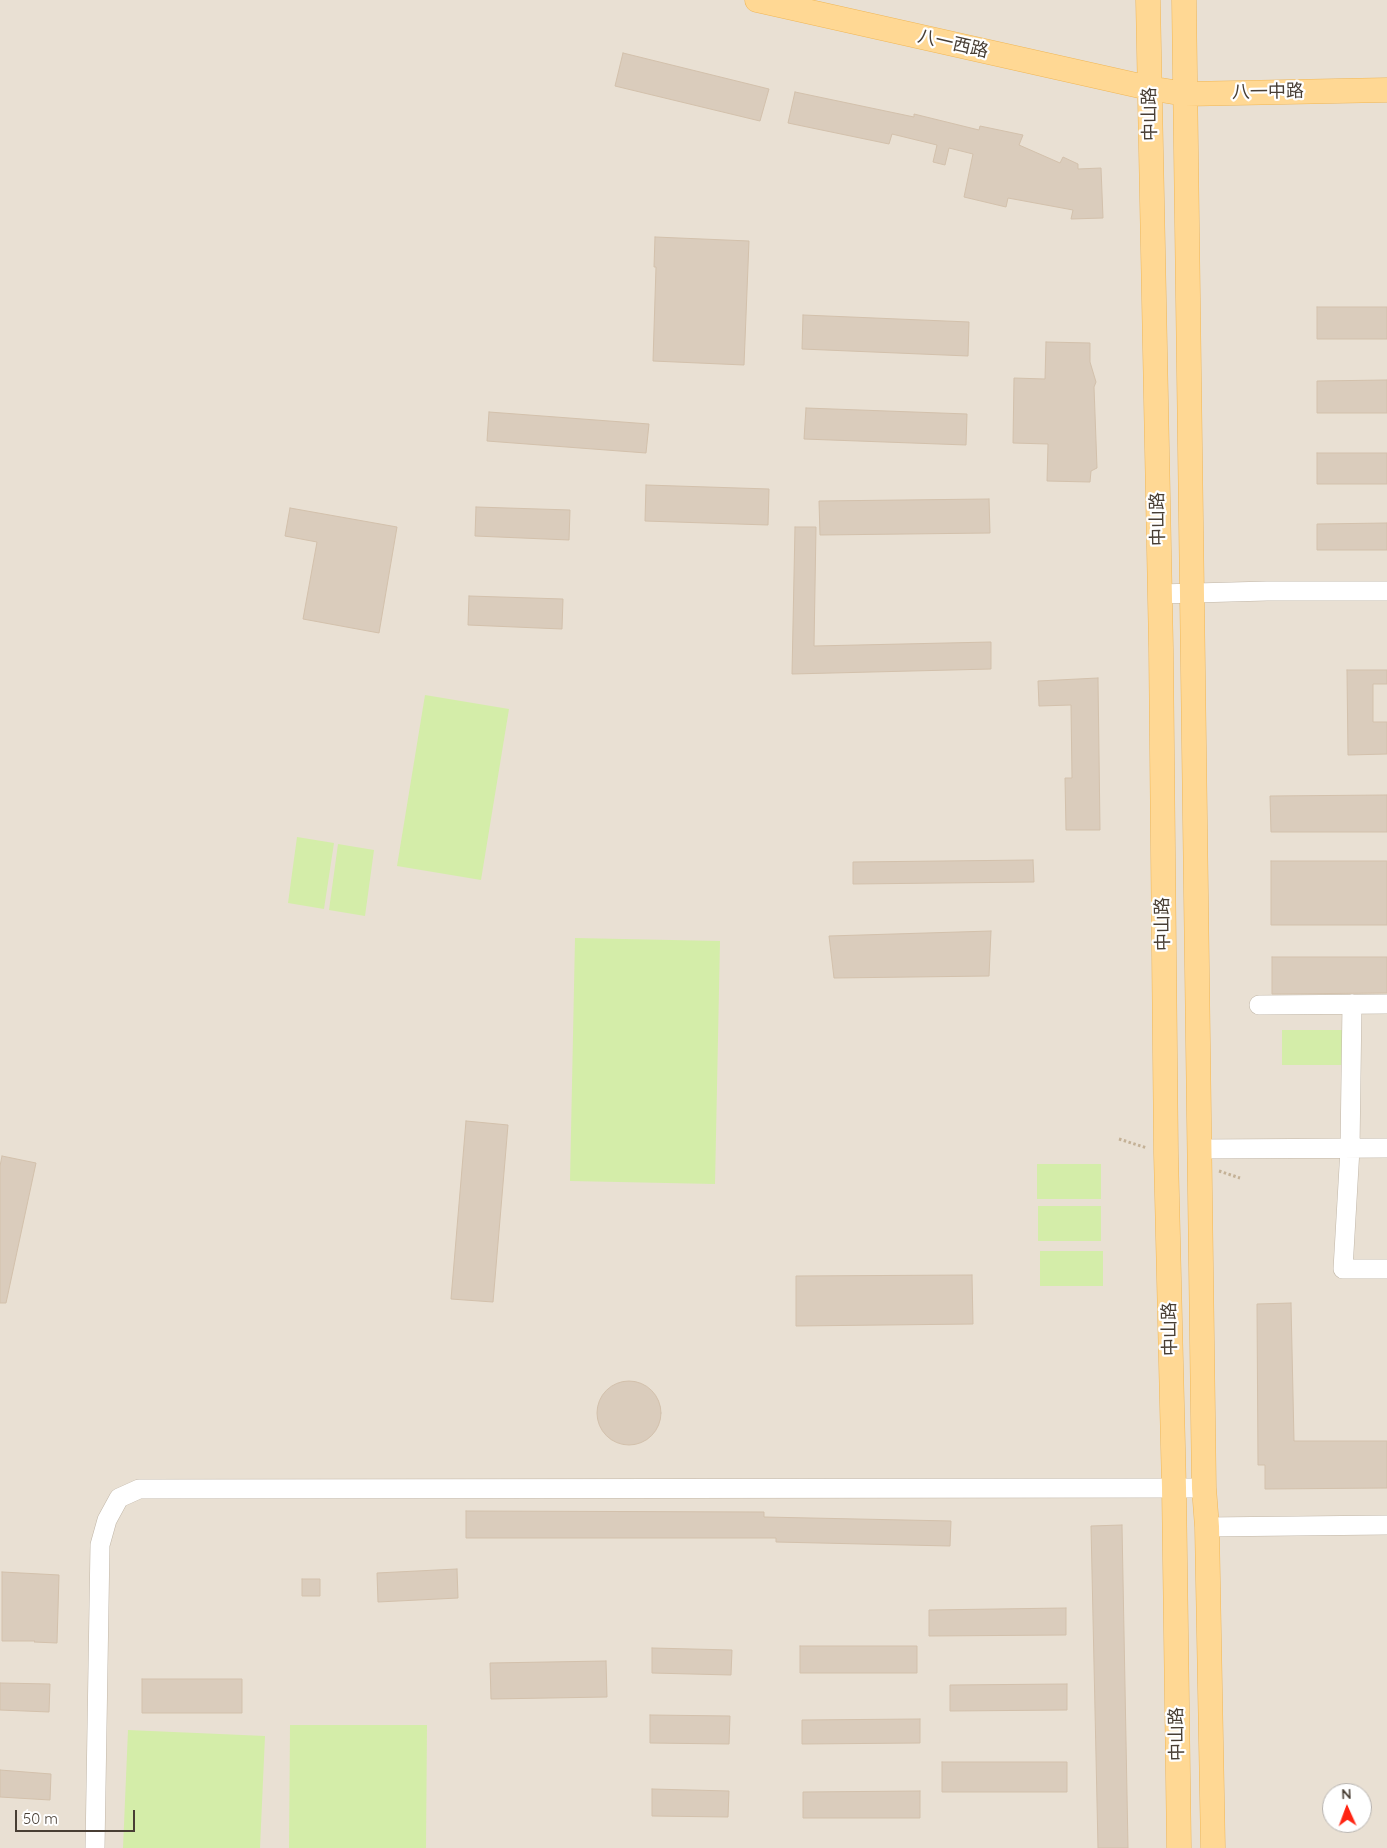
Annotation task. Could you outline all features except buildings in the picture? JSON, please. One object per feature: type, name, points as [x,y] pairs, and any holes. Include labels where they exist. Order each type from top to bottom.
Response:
[{"type":"main road","name":"八一西路","points":[[757,0],[1149,88]]},
{"type":"main road","name":"中山路","points":[[1148,0],[1160,594],[1166,1154],[1174,1488],[1179,1848]]},
{"type":"main road","name":"中山路","points":[[1184,0],[1204,1488],[1207,1527],[1213,1848]]},
{"type":"main road","name":"八一中路","points":[[1149,88],[1185,94],[1387,90]]},
{"type":"street","points":[[1160,594],[1387,591]]},
{"type":"street","points":[[1352,1004],[1350,1149],[1343,1269],[1387,1269]]},
{"type":"street","points":[[1259,1005],[1387,1004]]},
{"type":"street","points":[[1200,1149],[1387,1148]]},
{"type":"street","points":[[95,1848],[100,1545],[107,1520],[119,1498],[139,1489],[1204,1488]]},
{"type":"street","points":[[1207,1527],[1387,1525]]},
{"type":"shaded area","points":[[0,0],[1387,0],[1387,1848],[0,1848]]},
{"type":"green space","points":[[425,695],[509,709],[481,880],[397,866]]},
{"type":"green space","points":[[297,837],[334,843],[324,909],[288,903]]},
{"type":"green space","points":[[338,844],[374,850],[365,916],[329,910]]},
{"type":"green space","points":[[575,938],[720,941],[715,1184],[570,1181]]},
{"type":"green space","points":[[1282,1030],[1345,1030],[1345,1065],[1282,1065]]},
{"type":"green space","points":[[1037,1164],[1101,1164],[1101,1199],[1037,1199]]},
{"type":"green space","points":[[1038,1206],[1101,1206],[1101,1241],[1038,1241]]},
{"type":"green space","points":[[1040,1251],[1103,1251],[1103,1286],[1040,1286]]},
{"type":"green space","points":[[290,1725],[427,1725],[426,1848],[289,1848]]},
{"type":"green space","points":[[128,1730],[265,1736],[260,1848],[123,1848]]}]
